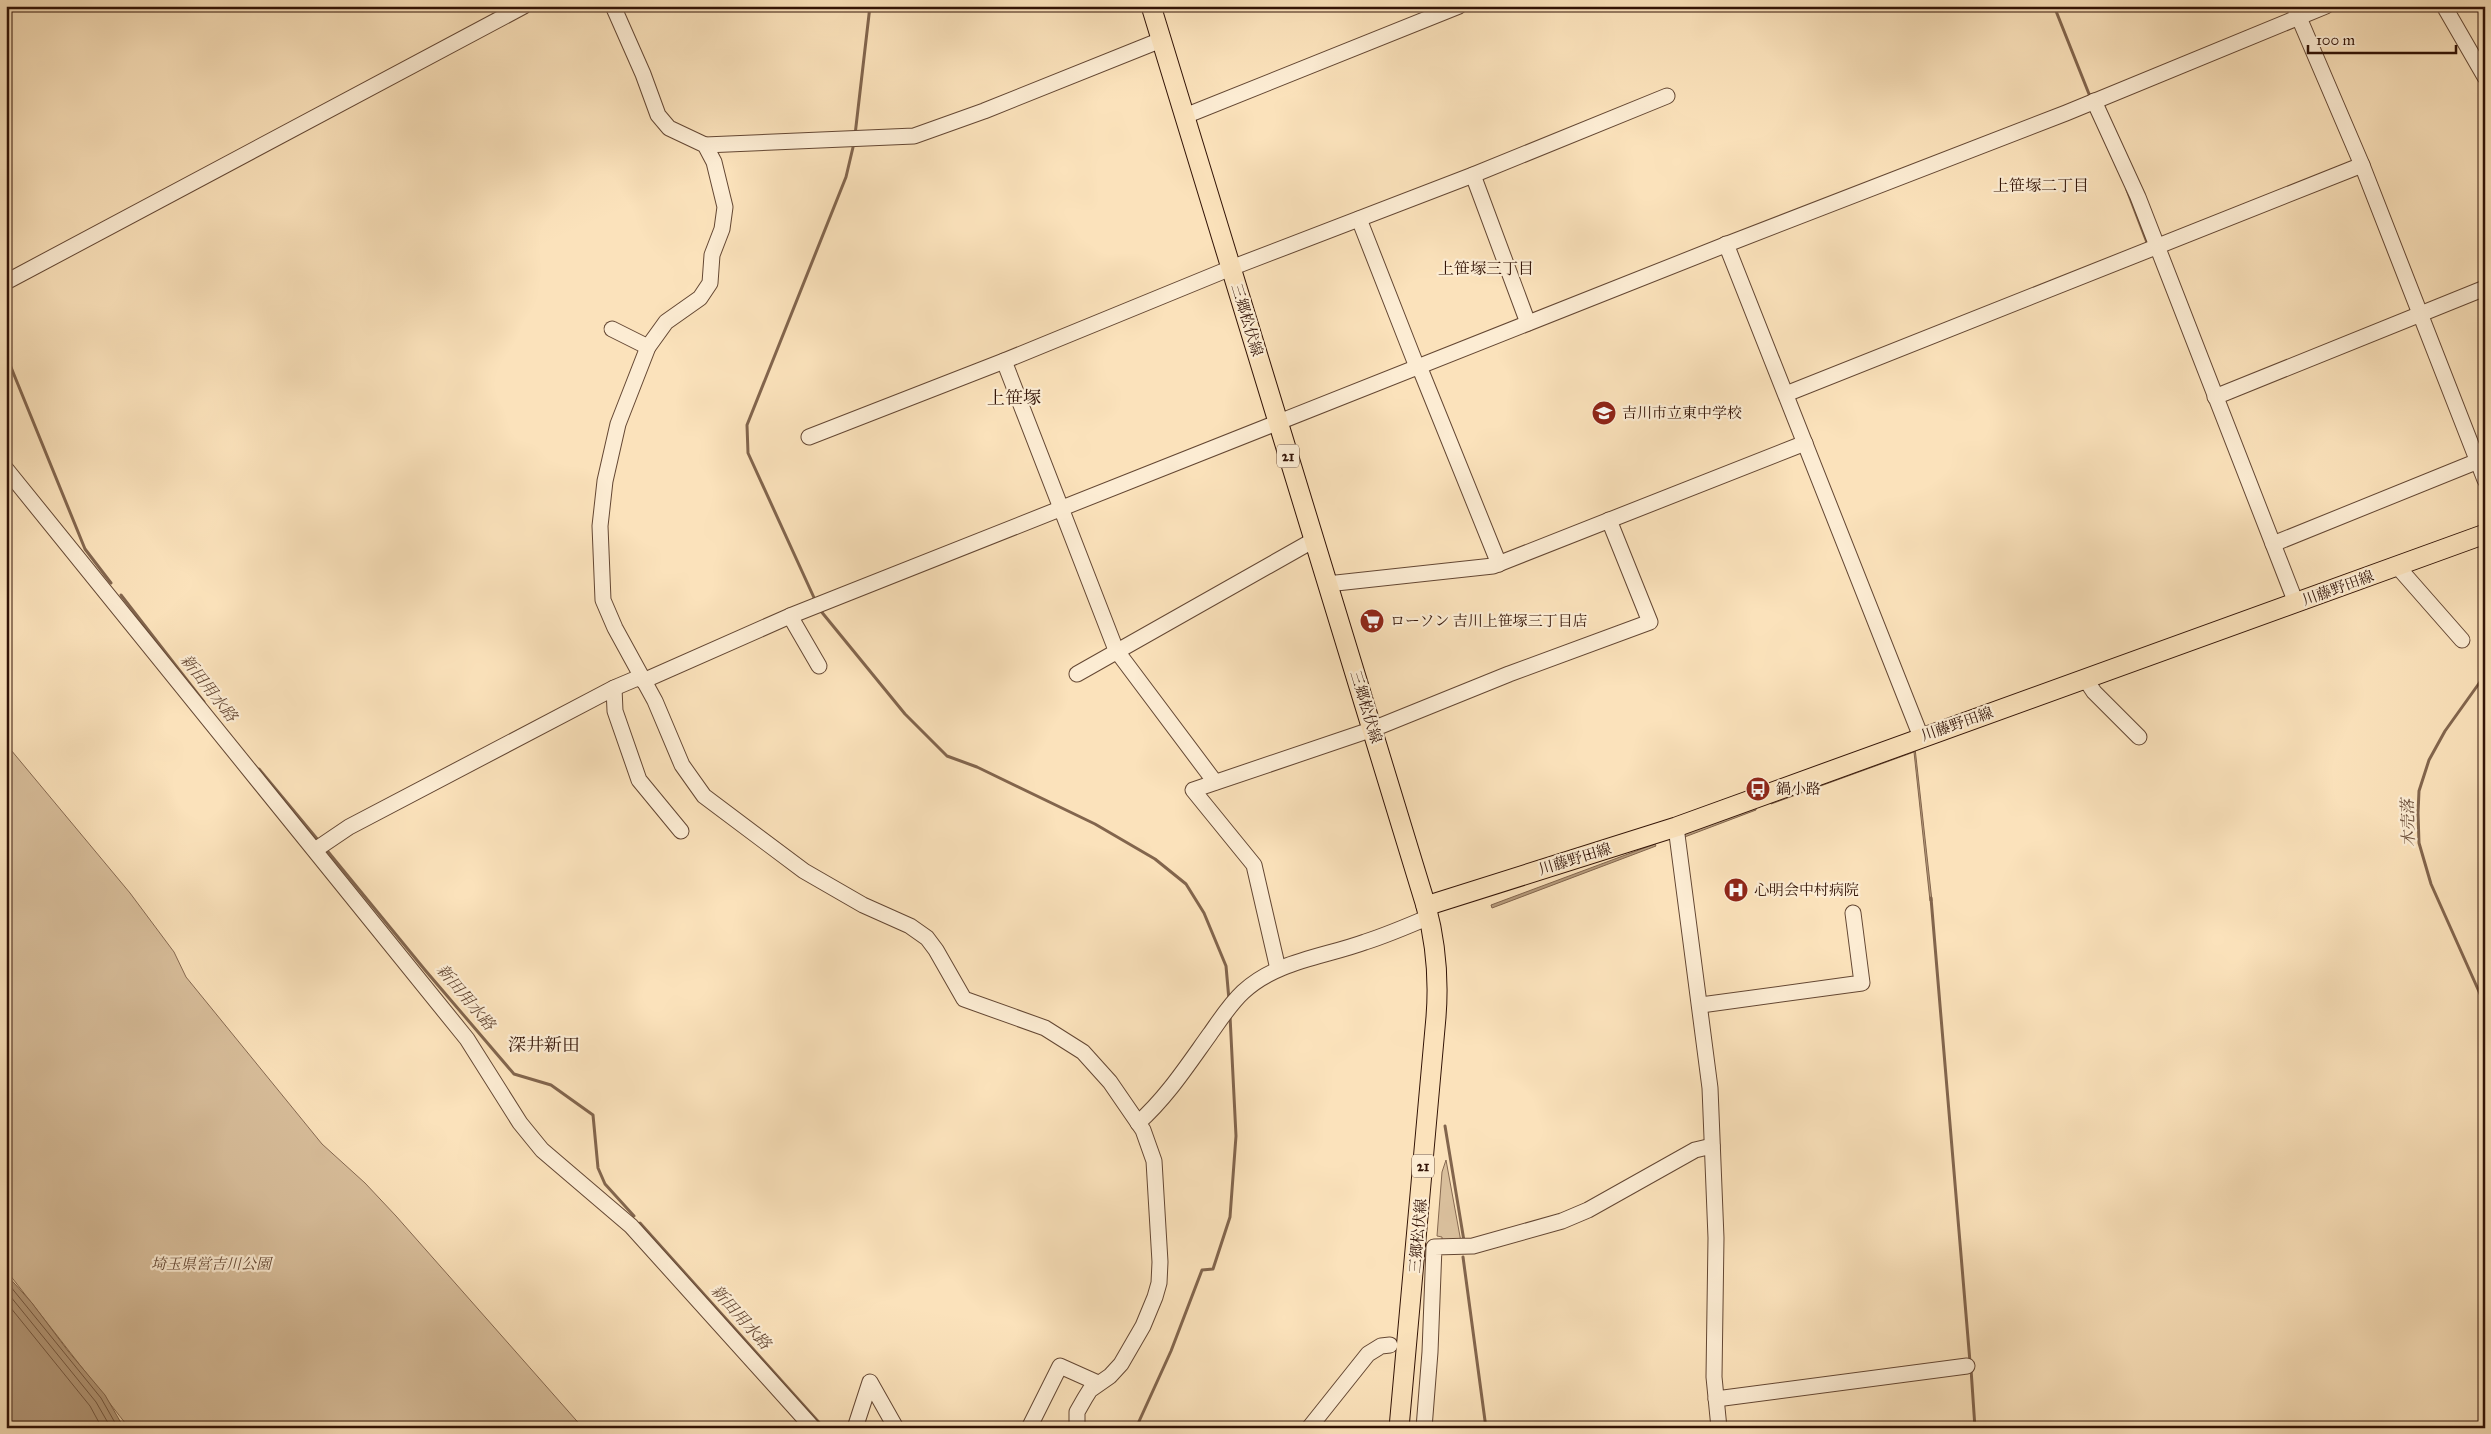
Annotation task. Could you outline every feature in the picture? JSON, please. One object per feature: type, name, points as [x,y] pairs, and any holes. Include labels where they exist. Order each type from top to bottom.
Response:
[{"type":"main road","name":"三郷松伏線","points":[[1151,6],[1428,912],[1438,984],[1417,1247],[1399,1428]]},
{"type":"main road","name":"川藤野田線","points":[[1428,912],[1676,827],[2485,534]]},
{"type":"street","points":[[6,282],[524,6]]},
{"type":"street","points":[[613,6],[662,121],[669,128],[705,145],[914,136],[984,111],[1161,40]]},
{"type":"street","points":[[1185,116],[1459,6]]},
{"type":"street","points":[[315,850],[350,827],[614,688],[642,679],[790,616],[1418,366],[2094,101],[2296,12],[2326,6]]},
{"type":"street","points":[[2444,6],[2485,77]]},
{"type":"street","points":[[2296,12],[2362,165],[2485,480]]},
{"type":"street","points":[[809,437],[1004,361],[1231,268],[1473,175],[1667,96]]},
{"type":"street","points":[[2094,101],[2138,197],[2296,603]]},
{"type":"street","points":[[705,145],[714,162],[725,208],[722,228],[712,256],[712,277],[700,298],[666,322],[648,347],[618,424],[605,481],[600,526],[603,600],[615,628],[655,701],[682,765],[695,786],[710,802],[804,871],[863,905],[910,926],[927,938],[964,999],[1045,1028],[1083,1052],[1110,1082],[1145,1133],[1154,1162],[1159,1282],[1143,1326],[1130,1350],[1115,1372],[1090,1390],[1077,1412],[1077,1428]]},
{"type":"street","points":[[1786,394],[2362,165]]},
{"type":"street","points":[[1473,175],[1528,323]]},
{"type":"street","points":[[1359,219],[1499,564]]},
{"type":"street","points":[[1726,244],[1921,737]]},
{"type":"street","points":[[2215,397],[2420,316],[2485,288]]},
{"type":"street","points":[[616,331],[648,347]]},
{"type":"street","points":[[1004,361],[1116,650],[1215,782]]},
{"type":"street","points":[[1327,584],[1479,568],[1499,564],[1805,443]]},
{"type":"street","points":[[2273,544],[2478,461]]},
{"type":"street","points":[[6,469],[467,1039],[530,1137],[558,1165],[631,1226],[813,1428]]},
{"type":"street","points":[[1278,969],[1254,865],[1193,790],[1373,729],[1508,674],[1650,622],[1609,520]]},
{"type":"street","points":[[1077,674],[1116,650],[1314,540]]},
{"type":"street","points":[[2397,566],[2462,640]]},
{"type":"street","points":[[790,616],[819,666]]},
{"type":"street","points":[[2086,680],[2094,692],[2139,737]]},
{"type":"street","points":[[614,688],[615,710],[639,780],[681,831]]},
{"type":"street","points":[[1676,827],[1701,1005],[1710,1088],[1716,1211],[1714,1377],[1719,1428]]},
{"type":"street","points":[[1138,1123],[1169,1092],[1226,1011],[1242,993],[1259,979],[1278,969],[1365,942],[1428,912]]},
{"type":"street","points":[[1701,1005],[1862,983],[1852,913]]},
{"type":"street","points":[[1424,1428],[1430,1352],[1434,1246],[1472,1246],[1562,1221],[1588,1210],[1695,1150],[1712,1146]]},
{"type":"street","points":[[1328,1428],[1312,1423],[1368,1354],[1381,1346],[1390,1345]]},
{"type":"street","points":[[1029,1428],[1060,1366],[1098,1383]]},
{"type":"street","points":[[1716,1398],[1967,1366]]},
{"type":"street","points":[[855,1428],[870,1382],[896,1428]]},
{"type":"green space","name":"埼玉県営吉川公園","points":[[6,744],[130,893],[174,952],[186,977],[322,1144],[365,1183],[396,1216],[583,1428],[129,1428],[6,1270]]},
{"type":"green space","points":[[1446,1160],[1461,1242],[1442,1242],[1442,1237],[1437,1236],[1442,1172]]},
{"type":"water","points":[[1915,748],[1932,901],[1930,901],[1914,752],[1771,804],[1770,802]]},
{"type":"water","points":[[1756,808],[1756,810],[1682,838],[1682,835]]},
{"type":"water","points":[[1655,844],[1656,846],[1492,908],[1491,905]]},
{"type":"water","points":[[6,1274],[32,1303],[68,1351],[105,1395],[124,1428],[6,1428]]},
{"type":"waterway","points":[[855,135],[870,6]]},
{"type":"waterway","points":[[2054,6],[2091,99]]},
{"type":"waterway","points":[[816,602],[748,453],[747,425],[846,177],[854,143]]},
{"type":"waterway","points":[[2127,190],[2148,245]]},
{"type":"waterway","name":"新田用水路","points":[[6,355],[85,549],[111,583]]},
{"type":"waterway","name":"新田用水路","points":[[121,595],[204,702]]},
{"type":"waterway","points":[[820,610],[905,714],[947,756],[977,767],[1095,824],[1155,859],[1186,884],[1204,913],[1226,966],[1229,1000]]},
{"type":"waterway","name":"木売落","points":[[2485,675],[2445,731],[2429,760],[2419,791],[2418,813],[2419,843],[2431,884],[2485,1005]]},
{"type":"waterway","name":"新田用水路","points":[[259,769],[318,840]]},
{"type":"waterway","name":"新田用水路","points":[[325,848],[425,970],[514,1074],[551,1085],[593,1115],[598,1168],[605,1184],[634,1216]]},
{"type":"waterway","points":[[1931,898],[1970,1362]]},
{"type":"waterway","points":[[1136,1428],[1171,1351],[1202,1270],[1213,1269],[1230,1217],[1236,1136],[1230,1016]]},
{"type":"waterway","points":[[1445,1126],[1464,1241]]},
{"type":"waterway","name":"新田用水路","points":[[640,1223],[824,1428]]},
{"type":"waterway","points":[[1463,1257],[1486,1428]]},
{"type":"waterway","points":[[1971,1369],[1975,1428]]},
{"type":"place","name":"吉川市立東中学校","points":[[1604,413]]},
{"type":"place","name":"ローソン 吉川上笹塚三丁目店","points":[[1372,621]]},
{"type":"place","name":"鍋小路","points":[[1758,789]]},
{"type":"place","name":"心明会中村病院","points":[[1736,890]]},
{"type":"district","name":"上笹塚二丁目","points":[[2041,185]]},
{"type":"district","name":"上笹塚三丁目","points":[[1486,268]]},
{"type":"district","name":"上笹塚","points":[[1014,398]]},
{"type":"district","name":"深井新田","points":[[544,1045]]}]
